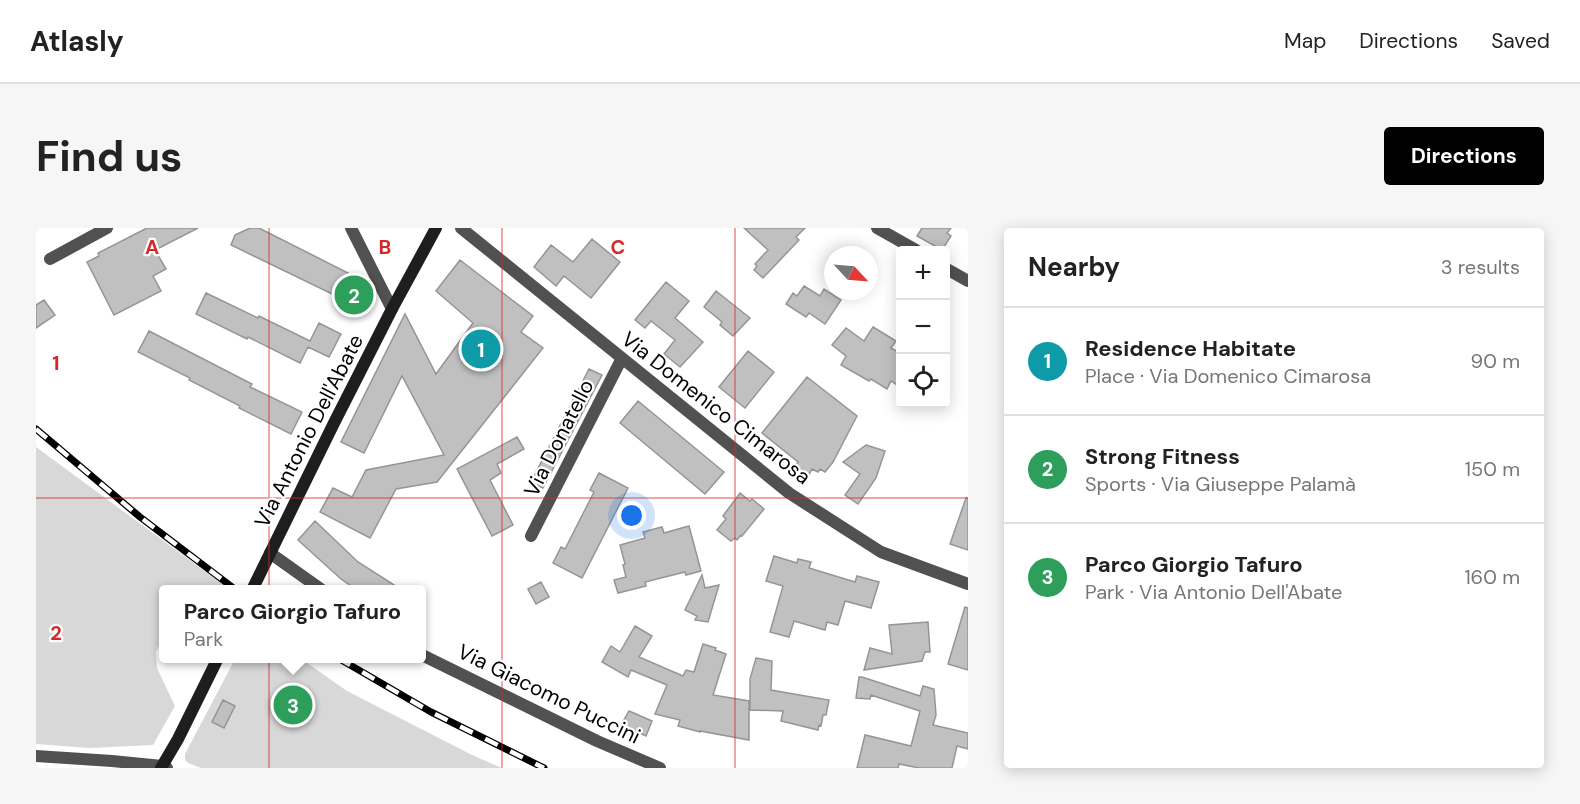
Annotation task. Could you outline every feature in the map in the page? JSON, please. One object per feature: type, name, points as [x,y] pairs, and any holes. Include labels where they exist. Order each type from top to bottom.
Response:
[{"type":"main road","name":"Via Antonio Dell'Abate","points":[[254,585],[392,309],[435,228]]},
{"type":"main road","points":[[163,767],[216,663]]},
{"type":"street","points":[[50,259],[107,228]]},
{"type":"street","points":[[351,228],[392,309]]},
{"type":"street","name":"Via Domenico Cimarosa","points":[[461,228],[798,499],[881,552],[968,584]]},
{"type":"street","points":[[877,228],[909,246]]},
{"type":"street","points":[[950,271],[968,281]]},
{"type":"street","name":"Via Donatello","points":[[531,536],[622,358]]},
{"type":"street","points":[[270,553],[315,585]]},
{"type":"street","name":"Via Giacomo Puccini","points":[[426,657],[597,741],[660,768]]},
{"type":"street","points":[[36,756],[163,767]]},
{"type":"shaded area","points":[[36,447],[224,585],[159,585],[157,668],[175,706],[153,745],[89,748],[36,744]]},
{"type":"shaded area","points":[[233,663],[307,663],[347,691],[502,768],[201,768],[188,763],[185,760],[185,754]]},
{"type":"building","points":[[147,228],[198,228],[155,250],[166,269],[153,276],[161,291],[114,315],[87,262],[99,256],[98,253]]},
{"type":"building","points":[[250,228],[259,228],[352,275],[363,294],[357,306],[231,245],[235,235]]},
{"type":"building","points":[[744,228],[805,228],[796,237],[799,240],[763,278],[754,270],[757,266],[755,264],[768,250]]},
{"type":"building","points":[[922,228],[951,228],[947,233],[951,236],[945,246],[935,246],[917,236]]},
{"type":"building","points":[[592,239],[620,262],[591,298],[564,276],[556,286],[534,267],[551,245],[573,262]]},
{"type":"building","points":[[460,260],[533,316],[521,332],[543,348],[437,482],[396,489],[370,538],[320,512],[333,488],[352,497],[366,470],[444,455],[402,376],[364,453],[341,442],[405,314],[436,374],[473,323],[436,291]]},
{"type":"building","points":[[666,282],[689,301],[675,318],[703,342],[680,367],[664,354],[675,340],[651,321],[645,328],[635,320]]},
{"type":"building","points":[[804,286],[820,296],[824,289],[824,300],[841,300],[825,324],[809,313],[806,317],[786,304],[793,293],[797,296]]},
{"type":"building","points":[[716,291],[750,318],[733,336],[720,325],[722,322],[704,307]]},
{"type":"building","points":[[206,293],[310,341],[319,323],[341,334],[329,357],[308,347],[300,363],[196,314]]},
{"type":"building","points":[[44,300],[55,315],[36,328],[36,305]]},
{"type":"building","points":[[873,327],[896,341],[891,348],[896,351],[896,384],[891,381],[887,389],[841,365],[846,356],[832,345],[846,328],[864,341]]},
{"type":"building","points":[[149,331],[252,384],[250,387],[302,412],[291,434],[138,352]]},
{"type":"building","points":[[748,351],[774,372],[745,408],[719,387]]},
{"type":"building","points":[[589,369],[602,375],[543,488],[531,482]]},
{"type":"building","points":[[807,377],[857,416],[833,462],[825,472],[812,469],[807,478],[794,468],[798,462],[762,433]]},
{"type":"building","points":[[638,401],[724,472],[705,494],[620,423]]},
{"type":"building","points":[[517,437],[524,449],[497,464],[501,473],[490,480],[513,525],[492,536],[457,469]]},
{"type":"building","points":[[866,445],[885,451],[876,478],[858,504],[845,495],[860,474],[843,462]]},
{"type":"building","points":[[599,473],[628,488],[582,578],[553,563],[561,547],[565,549],[594,492],[590,490]]},
{"type":"building","points":[[740,493],[764,509],[742,536],[731,541],[717,530],[726,519],[723,516]]},
{"type":"building","points":[[966,498],[968,498],[968,550],[950,544]]},
{"type":"building","points":[[315,521],[358,562],[394,585],[350,585],[298,540]]},
{"type":"building","points":[[689,526],[701,571],[686,575],[685,572],[645,582],[646,586],[618,593],[614,580],[626,577],[620,545],[645,538],[643,532],[662,527],[664,533]]},
{"type":"building","points":[[774,556],[797,563],[798,559],[811,562],[809,568],[855,582],[857,576],[879,582],[871,608],[845,601],[838,625],[827,622],[825,630],[794,621],[789,637],[770,632],[783,586],[766,581]]},
{"type":"building","points":[[702,575],[705,588],[719,585],[708,622],[695,620],[697,616],[685,610]]},
{"type":"building","points":[[541,582],[549,597],[536,604],[528,589]]},
{"type":"building","points":[[965,607],[968,608],[968,670],[948,664]]},
{"type":"building","points":[[928,622],[930,652],[925,652],[922,661],[864,670],[870,648],[892,654],[889,625]]},
{"type":"building","points":[[635,626],[652,636],[639,657],[683,676],[686,670],[694,672],[703,644],[726,654],[713,695],[749,701],[749,740],[678,726],[680,720],[655,714],[667,685],[631,670],[628,677],[602,662],[611,646],[620,652]]},
{"type":"building","points":[[756,658],[772,661],[771,690],[829,700],[826,715],[823,715],[818,730],[781,721],[783,711],[750,710],[750,679]]},
{"type":"building","points":[[859,677],[920,696],[923,686],[934,689],[936,715],[933,725],[968,733],[968,749],[957,746],[952,768],[919,768],[899,764],[898,768],[857,768],[865,735],[911,746],[920,711],[871,695],[870,699],[856,698]]},
{"type":"building","points":[[223,700],[235,706],[224,728],[212,722]]},
{"type":"building","points":[[629,711],[652,721],[646,736],[621,725]]},
{"type":"railway","points":[[36,429],[140,517],[229,585]]},
{"type":"railway","points":[[347,663],[431,712],[544,768]]},
{"type":"place","name":"Strong Fitness","points":[[354,295]]},
{"type":"place","name":"Residence Habitate","points":[[481,349]]},
{"type":"place","name":"Parco Giorgio Tafuro","points":[[293,705]]}]
